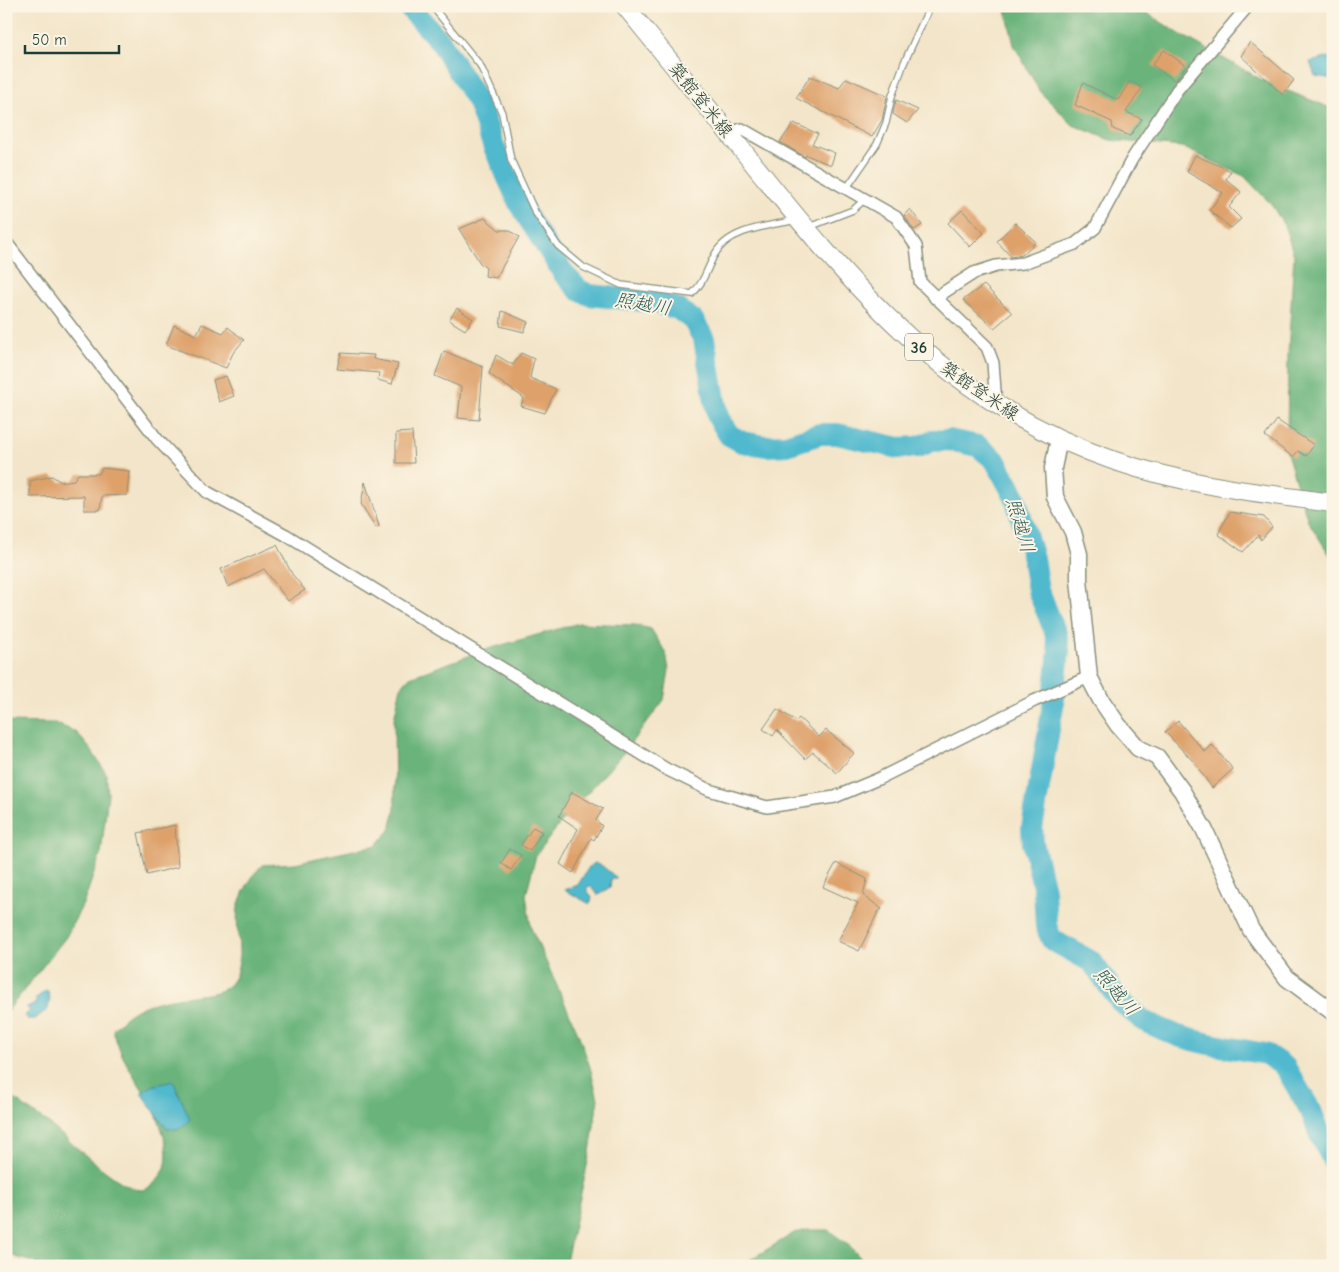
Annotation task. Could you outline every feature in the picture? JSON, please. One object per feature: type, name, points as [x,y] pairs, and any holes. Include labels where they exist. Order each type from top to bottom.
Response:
[{"type":"main road","name":"築館登米線","points":[[625,6],[802,224],[888,319],[928,356],[996,405],[1059,439],[1115,461],[1176,479],[1235,490],[1333,503]]},
{"type":"street","points":[[935,298],[974,273],[996,266],[1023,263],[1075,244],[1095,228],[1132,159],[1177,90],[1248,6]]},
{"type":"street","points":[[729,133],[742,129],[800,160],[864,200],[896,217],[916,246],[920,282],[988,348],[992,363],[996,405]]},
{"type":"street","points":[[6,242],[157,439],[207,492],[286,535],[666,769],[709,790],[767,807],[835,797],[878,779],[1034,701],[1089,677]]},
{"type":"street","points":[[1059,439],[1053,468],[1055,497],[1073,532],[1080,554],[1080,580],[1089,677],[1101,700],[1118,725],[1138,748],[1157,757],[1182,791],[1204,829],[1251,930],[1287,978],[1333,1012]]},
{"type":"lane","points":[[432,6],[480,65],[502,113],[511,160],[535,212],[558,246],[583,267],[622,285],[692,294],[700,286],[716,252],[728,240],[745,232],[802,224],[853,210],[864,200]]},
{"type":"lane","points":[[846,189],[880,137],[904,63],[930,6]]},
{"type":"green space","points":[[1005,6],[1136,6],[1178,33],[1266,82],[1333,109],[1333,560],[1308,521],[1287,453],[1288,354],[1294,255],[1284,225],[1271,204],[1244,176],[1182,147],[1110,140],[1073,125],[1040,92],[1014,45]]},
{"type":"green space","points":[[579,623],[635,625],[651,629],[666,653],[669,670],[664,700],[621,756],[562,821],[536,855],[526,895],[531,928],[578,1033],[590,1067],[598,1099],[590,1152],[565,1266],[38,1266],[33,1262],[6,1254],[6,1092],[49,1124],[94,1163],[121,1182],[142,1190],[157,1181],[165,1167],[167,1156],[164,1138],[152,1106],[123,1057],[113,1030],[122,1020],[141,1008],[163,1001],[214,993],[228,986],[234,978],[239,959],[237,917],[239,902],[247,885],[262,865],[295,863],[377,845],[390,830],[395,809],[394,719],[401,687],[410,677],[488,649]]},
{"type":"green space","points":[[6,722],[55,723],[76,732],[106,773],[108,794],[101,853],[84,902],[66,937],[6,1013]]},
{"type":"green space","points":[[808,1230],[828,1230],[850,1246],[867,1266],[740,1266],[794,1233]]},
{"type":"water","points":[[1333,54],[1333,79],[1315,76],[1310,62],[1330,57]]},
{"type":"water","points":[[595,863],[601,865],[617,878],[611,880],[610,887],[598,895],[590,886],[586,888],[592,898],[590,904],[565,890],[578,885],[589,867]]},
{"type":"water","points":[[47,990],[50,998],[48,1009],[35,1019],[27,1019],[25,1015],[30,1011],[26,1007],[36,1004],[36,998]]},
{"type":"water","points":[[173,1081],[190,1119],[180,1128],[167,1129],[141,1093],[152,1086]]},
{"type":"building","points":[[1250,42],[1294,80],[1283,95],[1241,56]]},
{"type":"building","points":[[1164,50],[1186,66],[1175,81],[1152,65]]},
{"type":"building","points":[[810,76],[839,88],[846,78],[887,96],[882,120],[872,137],[796,98]]},
{"type":"building","points":[[1130,81],[1142,88],[1126,112],[1142,119],[1130,136],[1113,129],[1112,122],[1075,105],[1083,83],[1118,100]]},
{"type":"building","points":[[896,100],[918,110],[907,123],[893,114]]},
{"type":"building","points":[[794,123],[818,134],[812,144],[835,153],[831,165],[806,155],[805,157],[780,142]]},
{"type":"building","points":[[1195,155],[1231,171],[1226,179],[1241,192],[1229,207],[1241,219],[1231,228],[1209,210],[1223,193],[1187,172]]},
{"type":"building","points":[[910,209],[922,225],[914,230],[904,215]]},
{"type":"building","points":[[962,210],[984,233],[970,247],[948,223]]},
{"type":"building","points":[[485,218],[499,230],[509,230],[519,237],[496,278],[485,276],[486,268],[480,263],[459,229]]},
{"type":"building","points":[[1015,223],[1036,242],[1022,255],[1011,257],[997,241]]},
{"type":"building","points":[[984,285],[1012,313],[994,328],[963,300]]},
{"type":"building","points":[[457,308],[473,319],[465,330],[449,320]]},
{"type":"building","points":[[502,311],[528,322],[524,332],[500,326]]},
{"type":"building","points":[[202,324],[223,333],[228,327],[244,340],[233,353],[226,368],[166,345],[174,325],[196,335]]},
{"type":"building","points":[[444,351],[483,367],[479,420],[458,418],[461,387],[435,376]]},
{"type":"building","points":[[341,353],[374,355],[373,359],[398,364],[392,384],[378,380],[379,373],[337,369]]},
{"type":"building","points":[[521,353],[534,359],[530,378],[556,389],[545,413],[521,406],[524,398],[489,374],[496,355],[513,365]]},
{"type":"building","points":[[226,376],[234,396],[219,402],[213,380]]},
{"type":"building","points":[[1277,420],[1314,445],[1306,456],[1298,451],[1293,457],[1265,436]]},
{"type":"building","points":[[412,432],[414,463],[396,463],[396,433]]},
{"type":"building","points":[[102,468],[129,471],[127,495],[102,496],[100,510],[84,510],[84,496],[30,497],[30,481],[52,476],[61,482],[74,480],[78,474],[99,474]]},
{"type":"building","points":[[365,482],[379,526],[376,528],[361,504]]},
{"type":"building","points":[[1230,512],[1264,517],[1272,527],[1261,540],[1258,535],[1243,552],[1218,534]]},
{"type":"building","points":[[277,545],[292,574],[305,590],[288,601],[264,569],[228,587],[221,569]]},
{"type":"building","points":[[777,709],[796,721],[799,718],[819,737],[826,730],[854,753],[837,773],[813,752],[805,759],[777,730],[773,736],[763,729]]},
{"type":"building","points":[[1178,721],[1205,752],[1212,745],[1233,769],[1212,788],[1194,762],[1165,732]]},
{"type":"building","points":[[572,792],[603,809],[596,820],[602,826],[594,840],[591,838],[573,873],[560,864],[578,829],[559,816]]},
{"type":"building","points":[[175,825],[178,867],[147,875],[138,833]]},
{"type":"building","points":[[533,827],[542,832],[530,851],[521,845]]},
{"type":"building","points":[[510,849],[521,855],[511,870],[501,863]]},
{"type":"building","points":[[836,863],[867,879],[863,895],[882,909],[878,912],[859,951],[838,941],[858,903],[823,887]]},
{"type":"waterway","name":"照越川","points":[[408,6],[440,41],[478,102],[494,147],[520,205],[564,274],[579,290],[590,295],[653,302],[678,309],[693,320],[704,339],[718,417],[729,435],[742,442],[766,446],[786,445],[820,434],[837,434],[899,448],[918,447],[932,441],[949,440],[978,446],[995,460],[1015,497],[1033,558],[1038,590],[1056,634],[1059,651],[1053,706],[1032,828],[1033,843],[1044,890],[1046,926],[1052,940],[1092,962],[1120,1001],[1144,1021],[1178,1036],[1209,1044],[1266,1054],[1285,1067],[1311,1111],[1321,1137],[1333,1160]]}]
